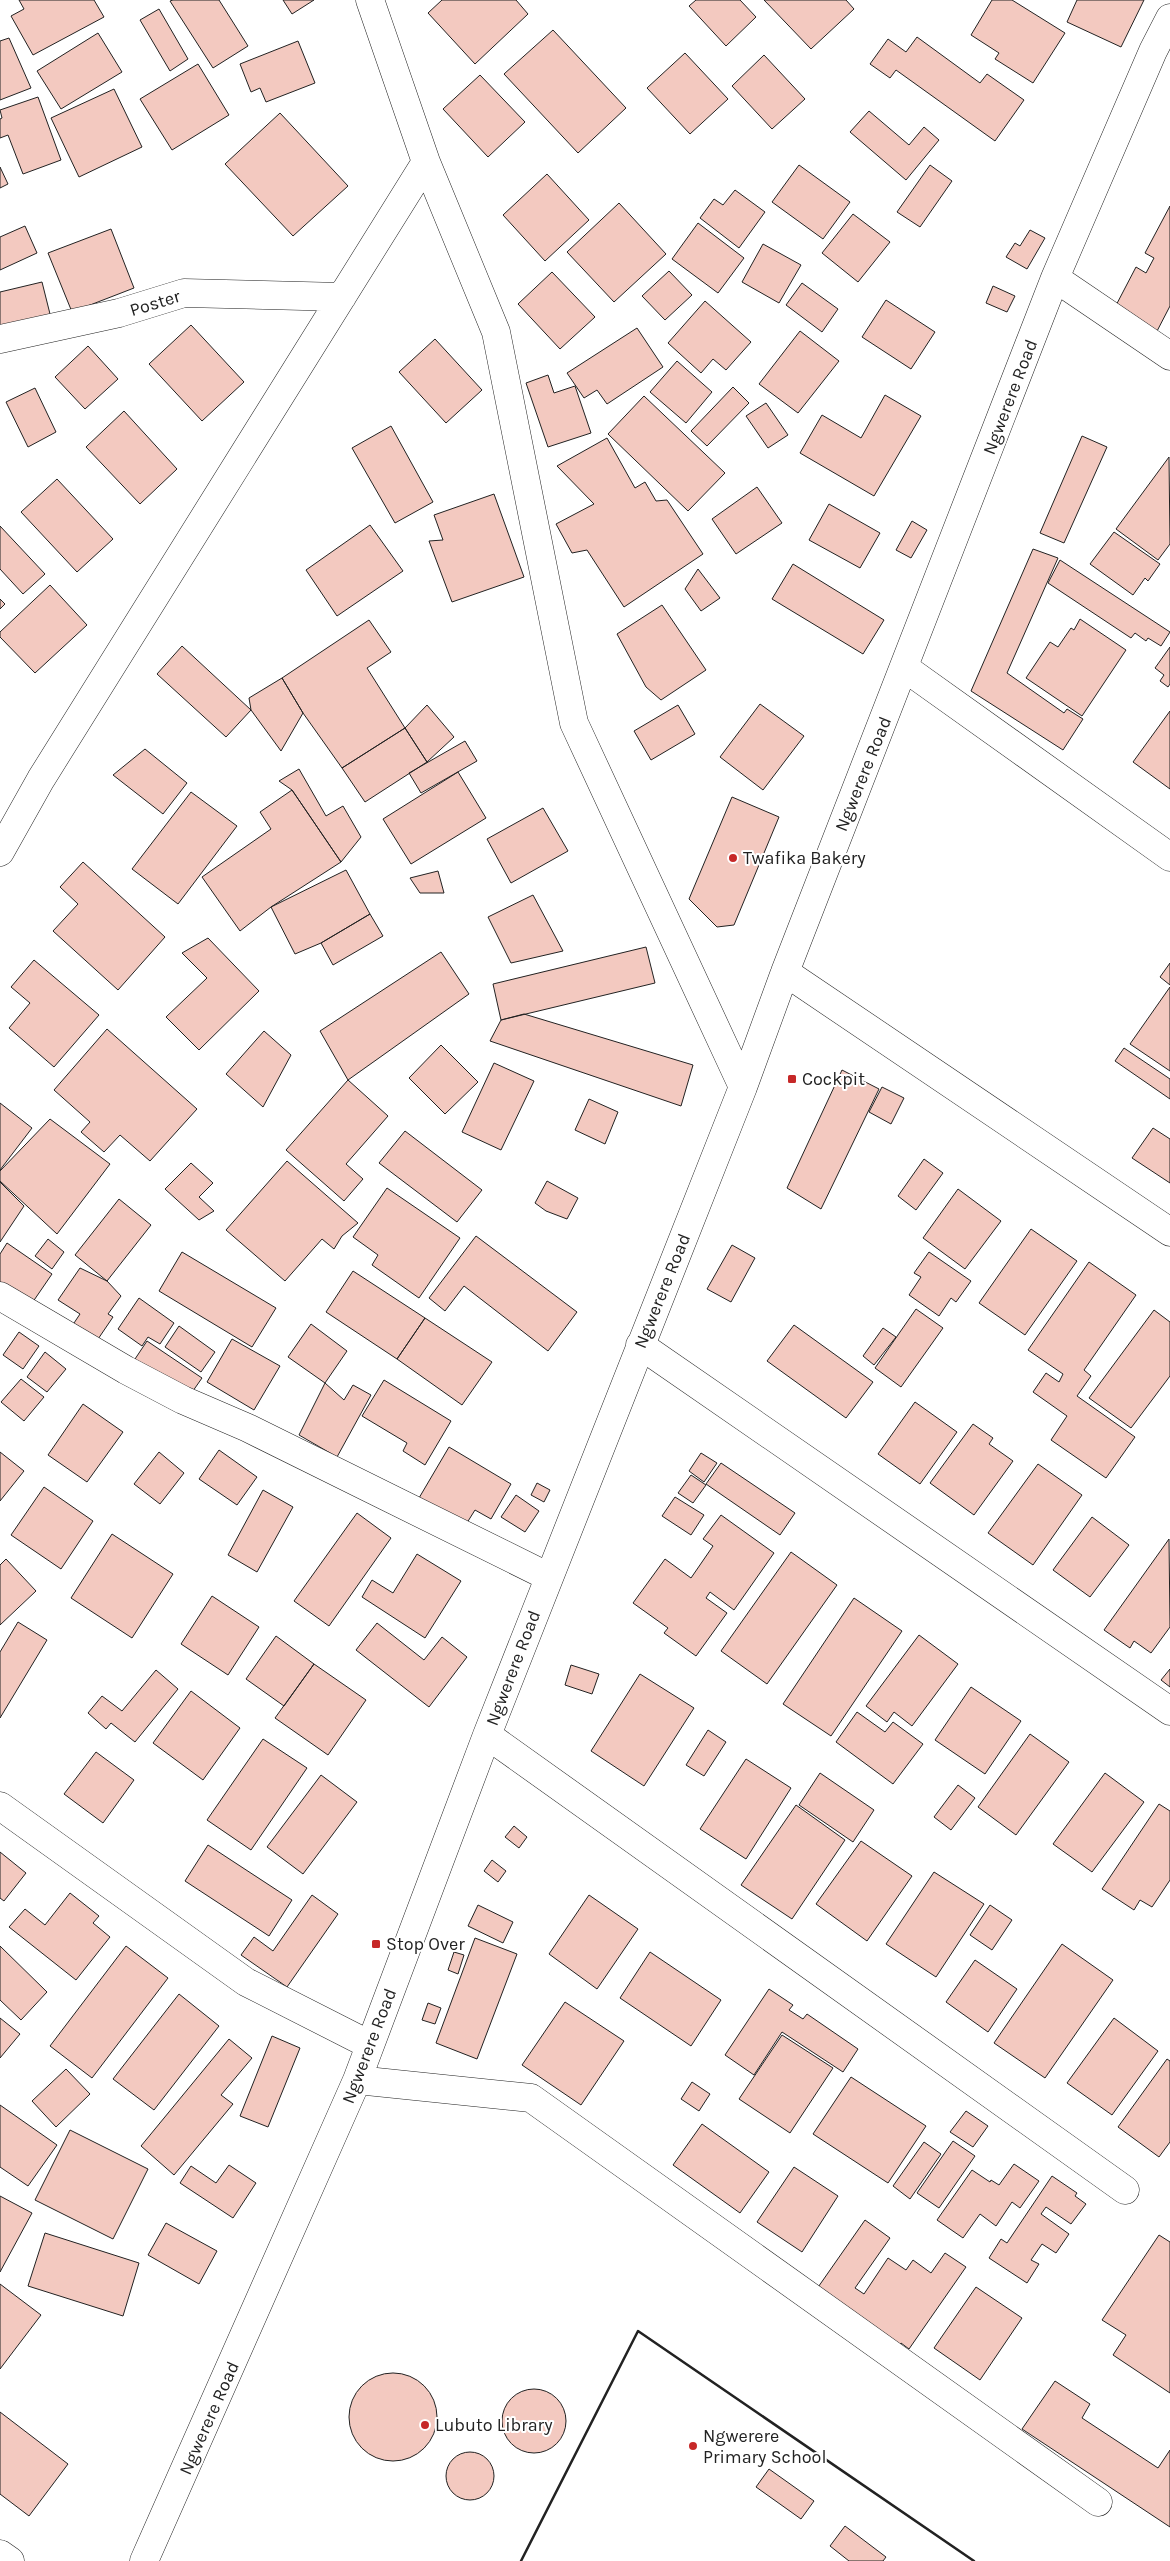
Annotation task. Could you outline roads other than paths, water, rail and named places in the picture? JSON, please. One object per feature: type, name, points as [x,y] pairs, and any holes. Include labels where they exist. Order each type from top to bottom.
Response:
[{"type":"street","points":[[370,0],[426,162],[496,332],[574,723],[743,1087]]},
{"type":"street","name":"Ngwerere Road","points":[[144,2561],[357,2080],[487,1735],[743,1087],[784,972],[905,668],[1056,278],[1153,52],[1170,18]]},
{"type":"street","points":[[0,852],[41,779],[426,162]]},
{"type":"street","points":[[1056,278],[1170,356]]},
{"type":"street","name":"Poster","points":[[0,339],[120,313],[184,293],[342,297]]},
{"type":"street","points":[[905,668],[1170,857]]},
{"type":"street","points":[[784,972],[1170,1232]]},
{"type":"street","points":[[0,1296],[126,1370],[184,1400],[248,1428],[549,1577]]},
{"type":"street","points":[[640,1345],[1170,1711]]},
{"type":"street","points":[[487,1735],[1125,2190]]},
{"type":"street","points":[[0,1806],[246,1982],[370,2045]]},
{"type":"street","points":[[357,2080],[531,2098],[1098,2502]]},
{"type":"street","points":[[0,2554],[10,2561]]},
{"type":"place","name":"Twafika Bakery","points":[[733,858]]},
{"type":"place","name":"Cockpit","points":[[792,1079]]},
{"type":"place","name":"Stop Over","points":[[376,1944]]},
{"type":"place","name":"Lubuto Library","points":[[425,2425]]},
{"type":"place","name":"Ngwerere Primary School","points":[[693,2446]]}]
